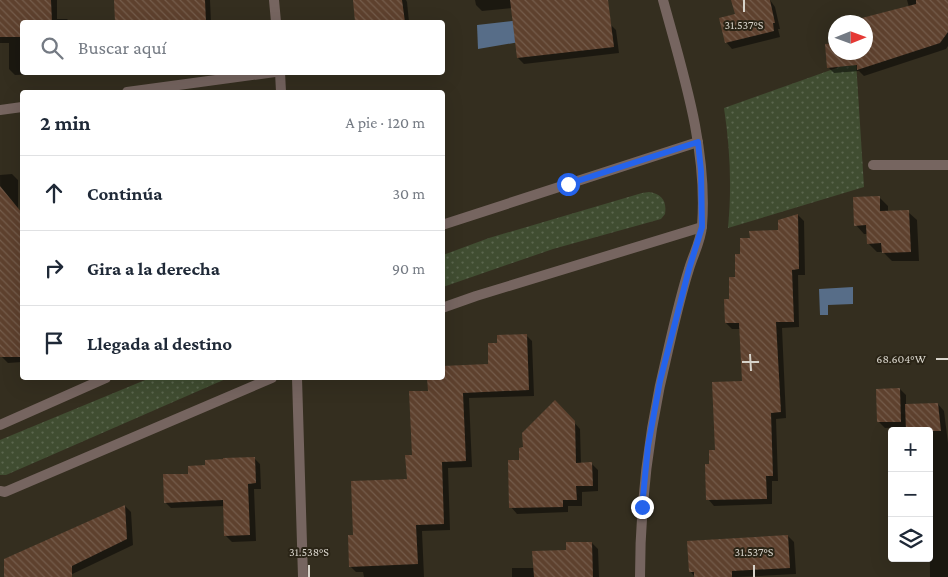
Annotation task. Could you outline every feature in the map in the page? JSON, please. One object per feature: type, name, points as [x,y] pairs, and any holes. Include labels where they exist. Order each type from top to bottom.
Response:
[{"type":"street","points":[[274,0],[276,20]]},
{"type":"street","points":[[640,577],[643,492],[648,446],[660,381],[702,227],[701,171],[698,142],[691,105],[663,0]]},
{"type":"street","points":[[142,90],[253,75]]},
{"type":"street","points":[[280,75],[280,90]]},
{"type":"street","points":[[0,110],[20,107]]},
{"type":"street","points":[[445,224],[698,142]]},
{"type":"street","points":[[873,165],[948,165]]},
{"type":"street","points":[[445,307],[702,227]]},
{"type":"street","points":[[0,424],[101,380]]},
{"type":"street","points":[[0,491],[5,492],[267,380]]},
{"type":"street","points":[[297,380],[303,577]]},
{"type":"green space","points":[[856,61],[864,187],[728,228],[730,168],[724,108]]},
{"type":"green space","points":[[642,193],[657,194],[663,199],[665,214],[661,219],[553,249],[445,286],[445,254],[489,238]]},
{"type":"green space","points":[[145,380],[223,380],[6,475],[0,475],[0,440]]},
{"type":"water","points":[[529,19],[531,40],[478,49],[477,25]]},
{"type":"water","points":[[853,287],[853,304],[828,305],[828,315],[820,315],[819,289]]},
{"type":"building","points":[[0,0],[51,0],[52,20],[20,20],[20,37],[0,37]]},
{"type":"building","points":[[114,0],[205,0],[206,20],[115,20]]},
{"type":"building","points":[[353,0],[402,0],[405,20],[355,20]]},
{"type":"building","points":[[510,0],[608,0],[614,47],[517,58]]},
{"type":"building","points":[[731,0],[770,0],[775,23],[773,23],[774,31],[725,43],[719,18],[735,14]]},
{"type":"building","points":[[916,0],[948,0],[948,32],[940,43],[857,70],[857,65],[827,68],[825,44],[828,44],[828,60],[873,60],[873,15],[916,4]]},
{"type":"building","points":[[0,186],[20,211],[20,357],[0,357]]},
{"type":"building","points":[[880,196],[880,211],[909,210],[911,252],[882,253],[881,243],[867,244],[866,225],[854,226],[853,197]]},
{"type":"building","points":[[798,214],[799,269],[792,270],[794,322],[776,322],[781,412],[771,413],[773,476],[766,476],[767,499],[706,500],[705,464],[709,464],[709,450],[715,450],[712,382],[742,381],[739,323],[725,323],[724,299],[729,299],[729,277],[735,277],[735,254],[740,254],[740,238],[750,238],[749,231],[778,230],[778,220]]},
{"type":"building","points":[[527,334],[529,390],[463,393],[466,461],[442,462],[444,524],[416,525],[418,564],[349,567],[348,535],[353,535],[351,481],[407,479],[405,455],[412,455],[409,391],[428,391],[427,380],[445,380],[445,366],[488,364],[488,343],[497,343],[497,335]]},
{"type":"building","points":[[900,388],[901,422],[877,422],[876,389]]},
{"type":"building","points":[[555,400],[575,421],[576,463],[592,462],[593,486],[576,486],[577,500],[563,500],[563,507],[509,508],[508,460],[519,460],[519,448],[523,447],[522,433]]},
{"type":"building","points":[[938,403],[941,431],[933,431],[933,427],[906,427],[905,404]]},
{"type":"building","points":[[255,457],[256,483],[248,484],[250,535],[224,536],[223,500],[164,503],[163,474],[188,474],[188,466],[205,465],[205,460]]},
{"type":"building","points":[[125,505],[127,539],[72,566],[72,577],[4,577],[4,559]]},
{"type":"building","points":[[788,535],[790,568],[732,571],[732,577],[694,577],[694,572],[689,572],[687,541]]},
{"type":"building","points":[[566,542],[592,542],[593,577],[534,577],[532,551],[566,550]]},
{"type":"route","points":[[568,184],[698,142],[701,171],[702,227],[660,381],[648,446],[642,507]]}]
